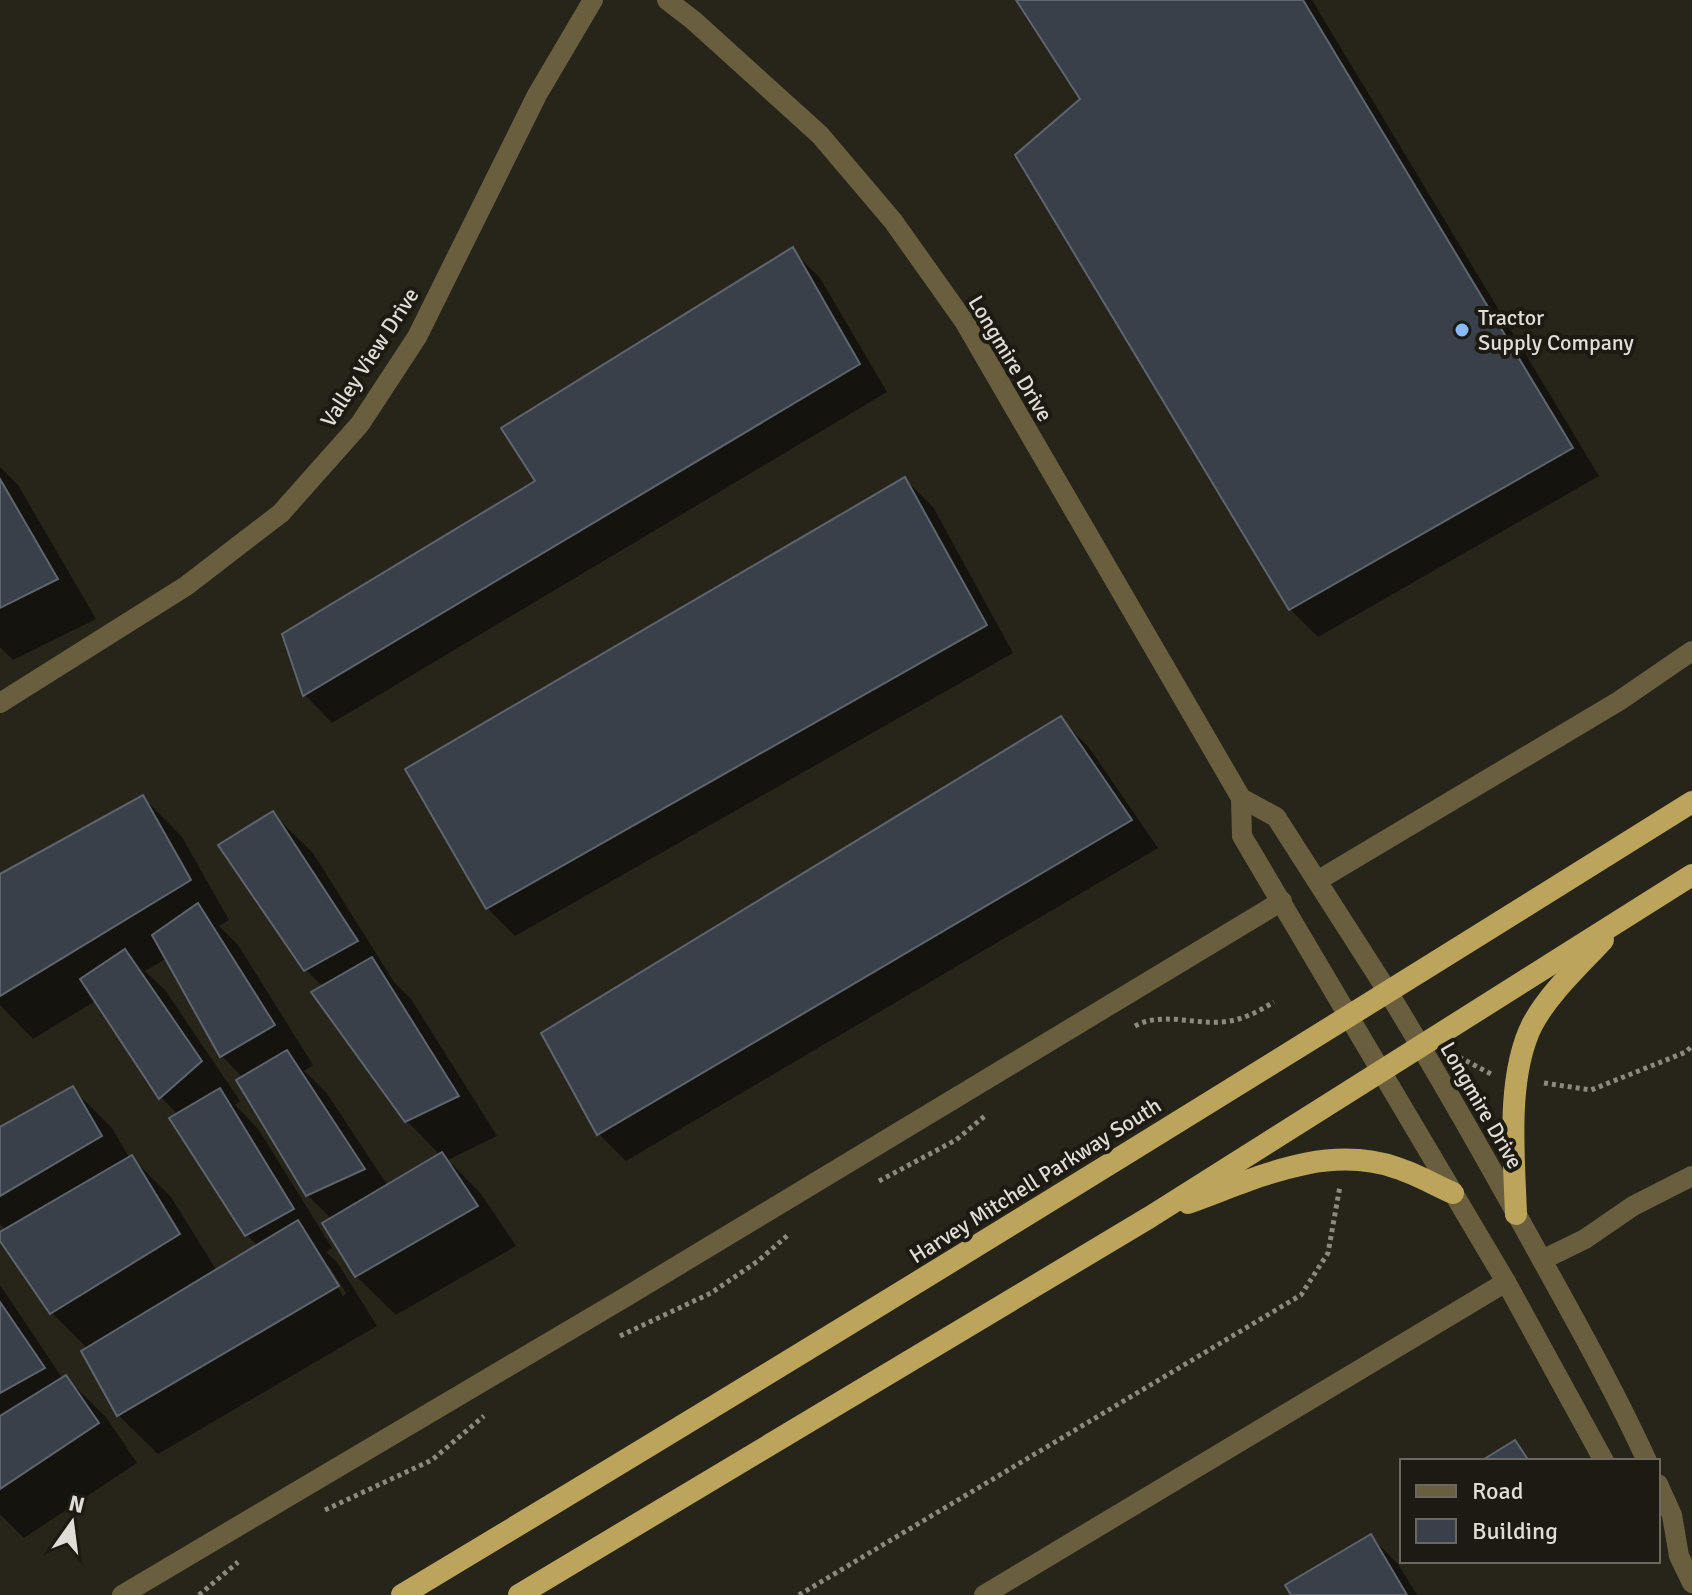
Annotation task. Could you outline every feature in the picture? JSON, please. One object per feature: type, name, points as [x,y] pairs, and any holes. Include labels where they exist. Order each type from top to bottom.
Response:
[{"type":"highway","name":"Harvey Mitchell Parkway South","points":[[402,1595],[709,1411],[1692,802]]},
{"type":"highway","points":[[519,1595],[1150,1217],[1692,875]]},
{"type":"highway","points":[[1516,1214],[1514,1116],[1517,1079],[1532,1026],[1555,993],[1620,921]]},
{"type":"highway","points":[[1150,1217],[1281,1169],[1322,1159],[1356,1158],[1396,1167],[1453,1193]]},
{"type":"street","name":"Valley View Drive","points":[[0,703],[186,586],[281,513],[360,424],[417,337],[537,95],[593,0]]},
{"type":"street","name":"Longmire Drive","points":[[667,0],[820,135],[893,221],[964,321],[1241,798],[1242,836],[1506,1282],[1603,1459]]},
{"type":"street","points":[[1317,881],[1619,701],[1692,651]]},
{"type":"street","name":"Longmire Drive","points":[[1241,798],[1276,817],[1420,1044],[1617,1395],[1646,1459]]},
{"type":"street","points":[[122,1595],[624,1298],[1282,901]]},
{"type":"street","points":[[1542,1260],[1585,1239],[1633,1206],[1692,1176]]},
{"type":"street","points":[[984,1595],[1506,1282]]},
{"type":"street","points":[[1660,1488],[1686,1552],[1692,1583]]},
{"type":"street","points":[[1660,1539],[1686,1552]]},
{"type":"path","points":[[1134,1027],[1147,1019],[1223,1022],[1251,1016],[1274,1002]]},
{"type":"path","points":[[1435,1071],[1460,1056],[1488,1074],[1591,1090],[1686,1052],[1692,1046]]},
{"type":"path","points":[[876,1182],[956,1140],[990,1112]]},
{"type":"path","points":[[799,1595],[1301,1295],[1328,1253],[1345,1159]]},
{"type":"path","points":[[614,1339],[711,1293],[758,1261],[795,1229]]},
{"type":"path","points":[[316,1514],[432,1460],[497,1407]]},
{"type":"path","points":[[199,1595],[249,1552]]},
{"type":"building","points":[[1016,0],[1303,0],[1573,448],[1289,610],[1015,155],[1080,99]]},
{"type":"building","points":[[793,247],[860,364],[303,696],[282,634],[535,481],[501,428]]},
{"type":"building","points":[[905,477],[987,625],[486,909],[405,769]]},
{"type":"building","points":[[0,479],[58,579],[0,608]]},
{"type":"building","points":[[1061,716],[1132,820],[597,1135],[541,1033]]},
{"type":"building","points":[[143,795],[191,880],[0,996],[0,874]]},
{"type":"building","points":[[273,811],[358,941],[304,971],[218,845]]},
{"type":"building","points":[[198,903],[275,1025],[220,1057],[152,935]]},
{"type":"building","points":[[125,949],[202,1061],[159,1099],[80,979]]},
{"type":"building","points":[[372,957],[459,1096],[405,1122],[311,992]]},
{"type":"building","points":[[287,1050],[365,1169],[306,1196],[236,1080]]},
{"type":"building","points":[[73,1086],[102,1136],[0,1196],[0,1127]]},
{"type":"building","points":[[220,1088],[294,1209],[245,1236],[169,1118]]},
{"type":"building","points":[[442,1152],[478,1206],[355,1277],[322,1223]]},
{"type":"building","points":[[132,1155],[180,1234],[50,1314],[0,1241],[0,1232]]},
{"type":"building","points":[[298,1220],[339,1286],[117,1416],[81,1351]]},
{"type":"building","points":[[0,1302],[45,1368],[0,1393]]},
{"type":"building","points":[[66,1375],[99,1423],[0,1489],[0,1416]]},
{"type":"building","points":[[1515,1440],[1528,1459],[1484,1459]]},
{"type":"building","points":[[1371,1534],[1407,1595],[1291,1595],[1285,1585]]},
{"type":"place","name":"Tractor Supply Company","points":[[1462,330]]}]
